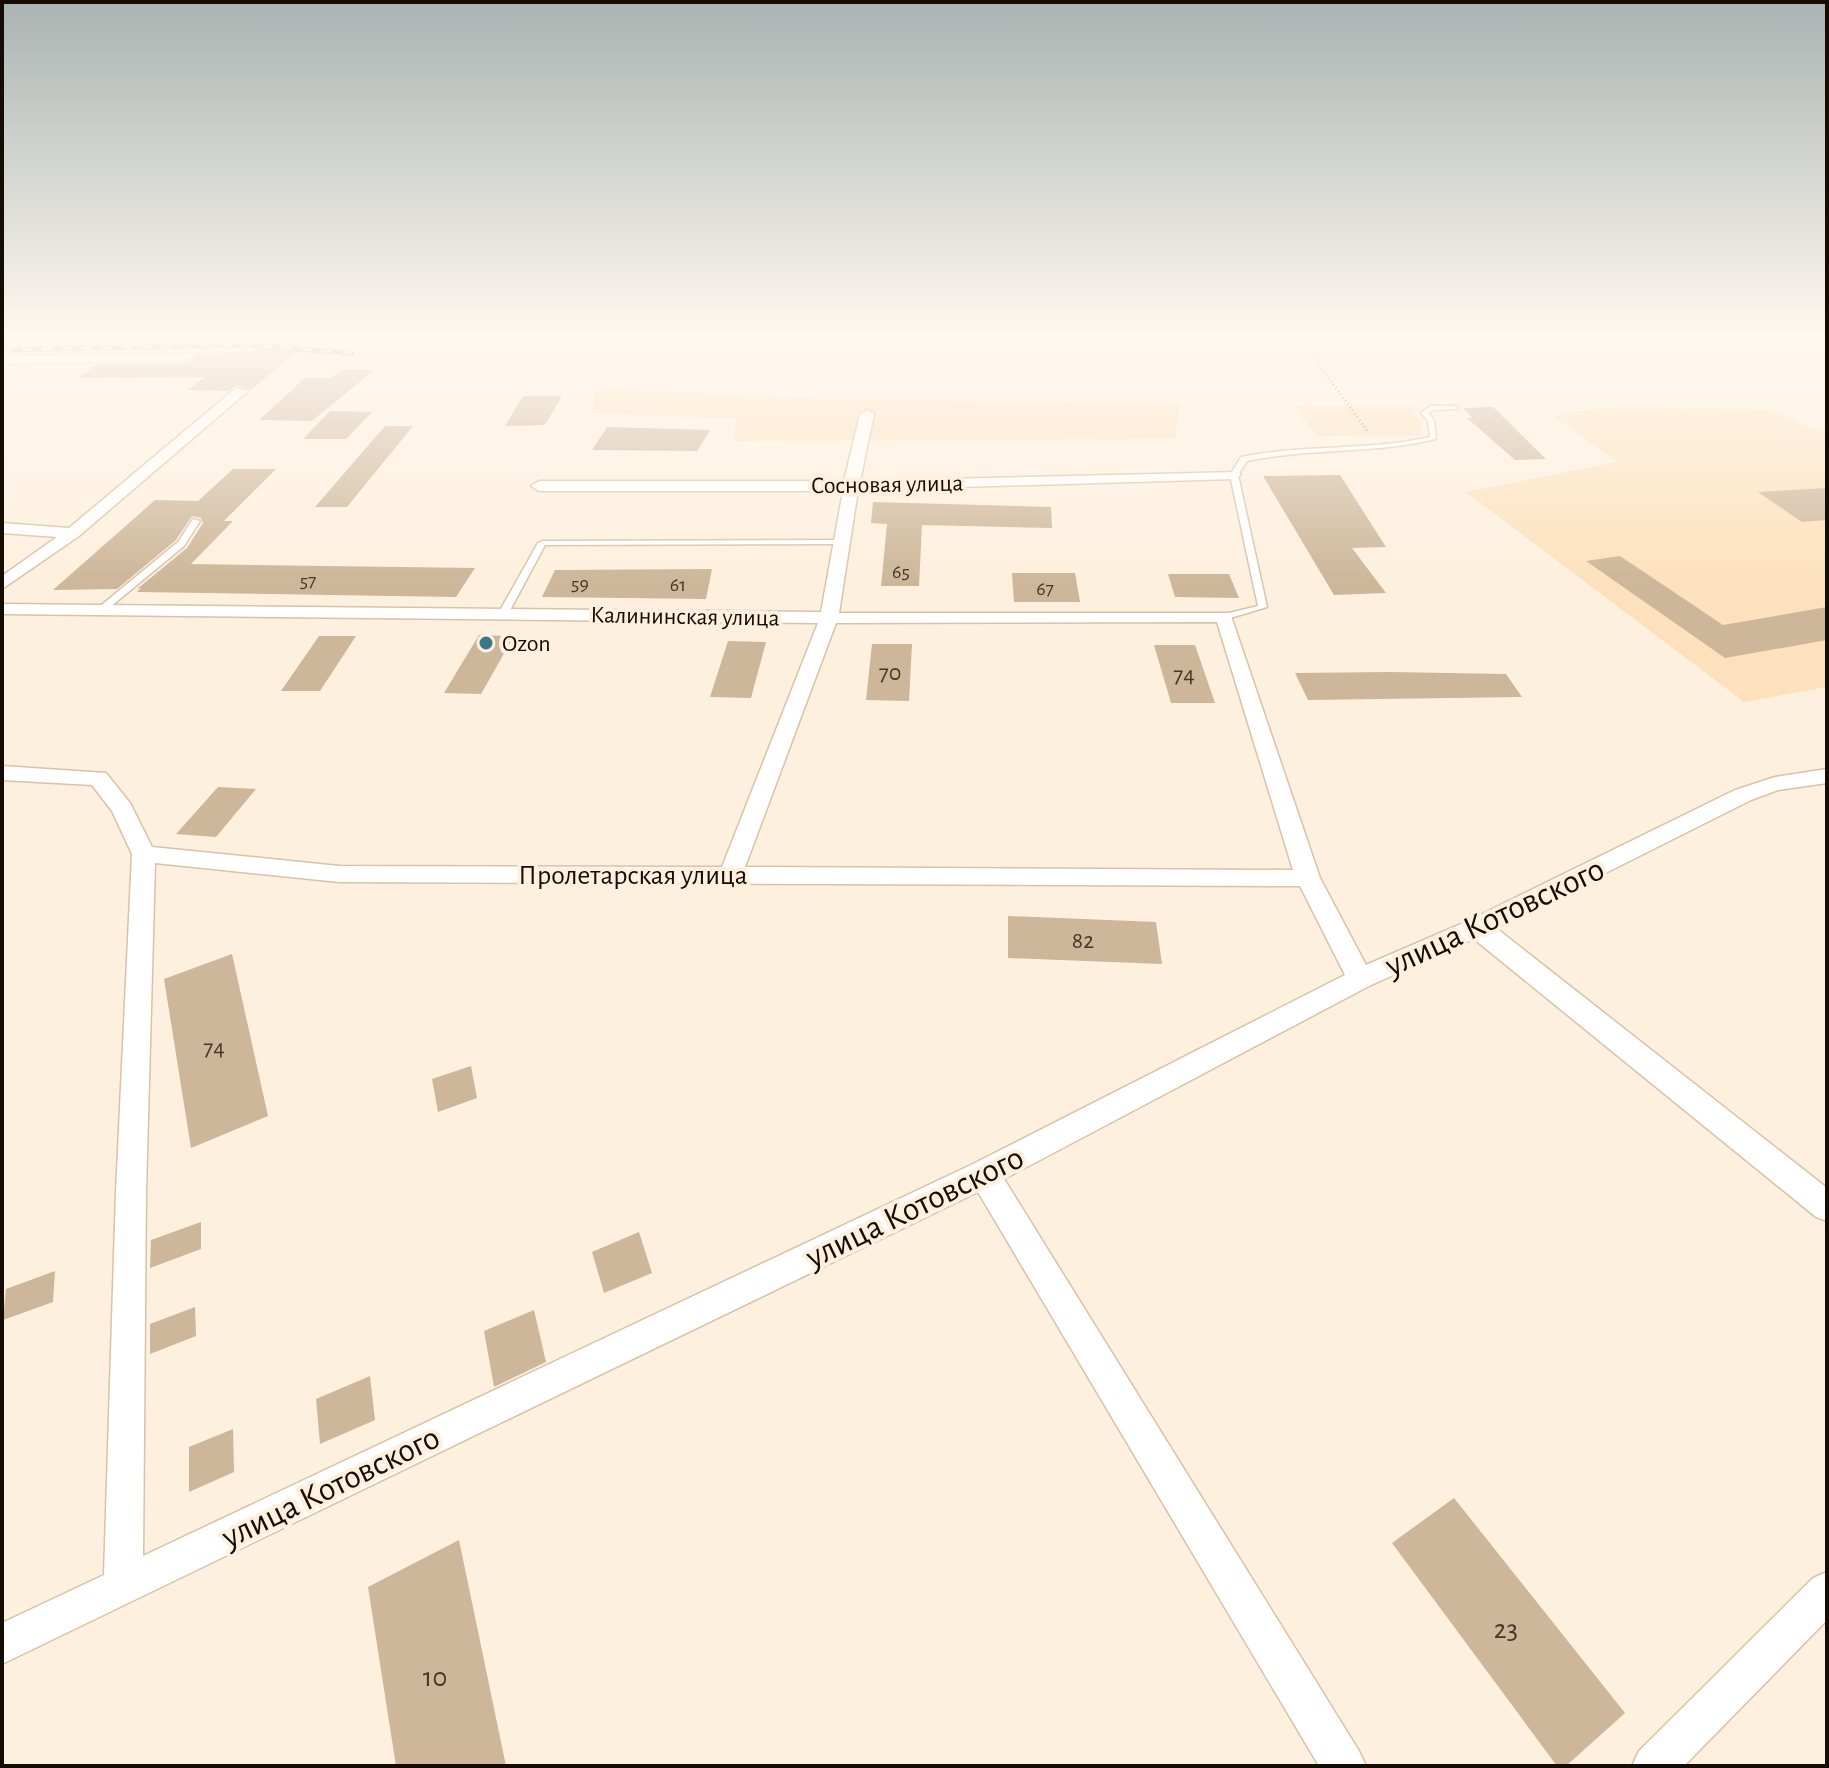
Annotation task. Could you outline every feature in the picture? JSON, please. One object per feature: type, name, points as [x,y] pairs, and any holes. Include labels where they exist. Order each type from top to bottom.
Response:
[{"type":"street","points":[[2,584],[73,533],[208,419]]},
{"type":"street","points":[[731,874],[829,618],[851,486],[866,419]]},
{"type":"street","name":"Сосновая улица","points":[[539,486],[851,486],[1234,475]]},
{"type":"street","points":[[2,528],[73,533]]},
{"type":"street","name":"Калининская улица","points":[[2,609],[829,618],[1224,617]]},
{"type":"street","points":[[1224,617],[1308,878],[1360,979]]},
{"type":"street","points":[[2,773],[98,778],[122,808],[144,854],[131,1192],[123,1586]]},
{"type":"street","name":"улица Котовского","points":[[2,1644],[984,1174],[1360,979],[1477,927],[1743,795],[1775,784],[1827,776]]},
{"type":"street","name":"Пролетарская улица","points":[[144,854],[339,874],[1308,878]]},
{"type":"street","points":[[1477,927],[1827,1207]]},
{"type":"street","points":[[984,1174],[1344,1766]]},
{"type":"street","points":[[1654,1766],[1827,1592]]},
{"type":"lane","points":[[1224,617],[1263,607],[1234,475],[1244,459],[1272,452],[1404,446],[1434,438],[1430,419]]},
{"type":"lane","points":[[101,610],[181,544],[196,521]]},
{"type":"lane","points":[[503,614],[542,543],[841,542]]},
{"type":"shaded area","points":[[724,419],[1178,419],[1175,439],[734,441],[736,419]]},
{"type":"shaded area","points":[[1304,419],[1418,419],[1422,435],[1317,436]]},
{"type":"shaded area","points":[[1557,419],[1791,419],[1827,431],[1827,687],[1744,702],[1466,492],[1617,462]]},
{"type":"building","points":[[261,419],[315,419],[312,421]]},
{"type":"building","points":[[323,419],[366,419],[346,439],[303,439]]},
{"type":"building","points":[[509,419],[549,419],[545,425],[505,426]]},
{"type":"building","points":[[1468,419],[1505,419],[1546,459],[1515,460]]},
{"type":"building","points":[[385,426],[413,426],[347,507],[315,507]]},
{"type":"building","points":[[607,427],[710,430],[697,451],[592,450]]},
{"type":"building","points":[[233,469],[276,469],[224,521],[233,521],[191,564],[475,568],[456,597],[137,592],[187,548],[203,523],[201,518],[192,516],[176,540],[117,589],[53,590],[155,500],[198,501]]},
{"type":"building","points":[[1340,475],[1386,547],[1352,548],[1386,593],[1334,595],[1263,476]]},
{"type":"building","points":[[1827,488],[1827,520],[1802,522],[1758,492]]},
{"type":"building","points":[[873,502],[1051,507],[1052,528],[922,525],[919,586],[881,586],[887,524],[871,523]]},
{"type":"building","points":[[1620,556],[1723,625],[1827,607],[1827,640],[1725,658],[1586,561]]},
{"type":"building","points":[[712,569],[706,599],[542,597],[555,570]]},
{"type":"building","points":[[1012,573],[1075,573],[1080,602],[1014,602]]},
{"type":"building","points":[[1168,574],[1229,574],[1239,598],[1175,597]]},
{"type":"building","points":[[479,635],[514,636],[481,694],[444,693]]},
{"type":"building","points":[[319,636],[356,636],[320,691],[281,691]]},
{"type":"building","points":[[728,641],[766,642],[751,698],[710,697]]},
{"type":"building","points":[[872,644],[912,644],[909,701],[866,700]]},
{"type":"building","points":[[1154,645],[1195,645],[1215,703],[1171,703]]},
{"type":"building","points":[[1295,673],[1506,674],[1522,697],[1308,700]]},
{"type":"building","points":[[218,787],[256,789],[216,837],[176,834]]},
{"type":"building","points":[[1008,916],[1156,922],[1162,964],[1008,958]]},
{"type":"building","points":[[232,954],[268,1116],[191,1148],[164,979]]},
{"type":"building","points":[[471,1066],[477,1098],[438,1112],[432,1079]]},
{"type":"building","points":[[201,1222],[201,1249],[150,1268],[151,1240]]},
{"type":"building","points":[[639,1232],[652,1273],[604,1293],[592,1252]]},
{"type":"building","points":[[55,1271],[53,1302],[3,1320],[6,1289]]},
{"type":"building","points":[[195,1307],[196,1336],[150,1354],[150,1324]]},
{"type":"building","points":[[534,1310],[546,1362],[494,1387],[484,1331]]},
{"type":"building","points":[[370,1376],[375,1420],[320,1444],[316,1399]]},
{"type":"building","points":[[233,1429],[234,1472],[189,1492],[189,1447]]},
{"type":"building","points":[[1454,1498],[1625,1713],[1566,1766],[1557,1766],[1392,1543]]},
{"type":"building","points":[[459,1540],[506,1766],[396,1766],[368,1587]]},
{"type":"place","name":"Ozon","points":[[486,643]]}]
